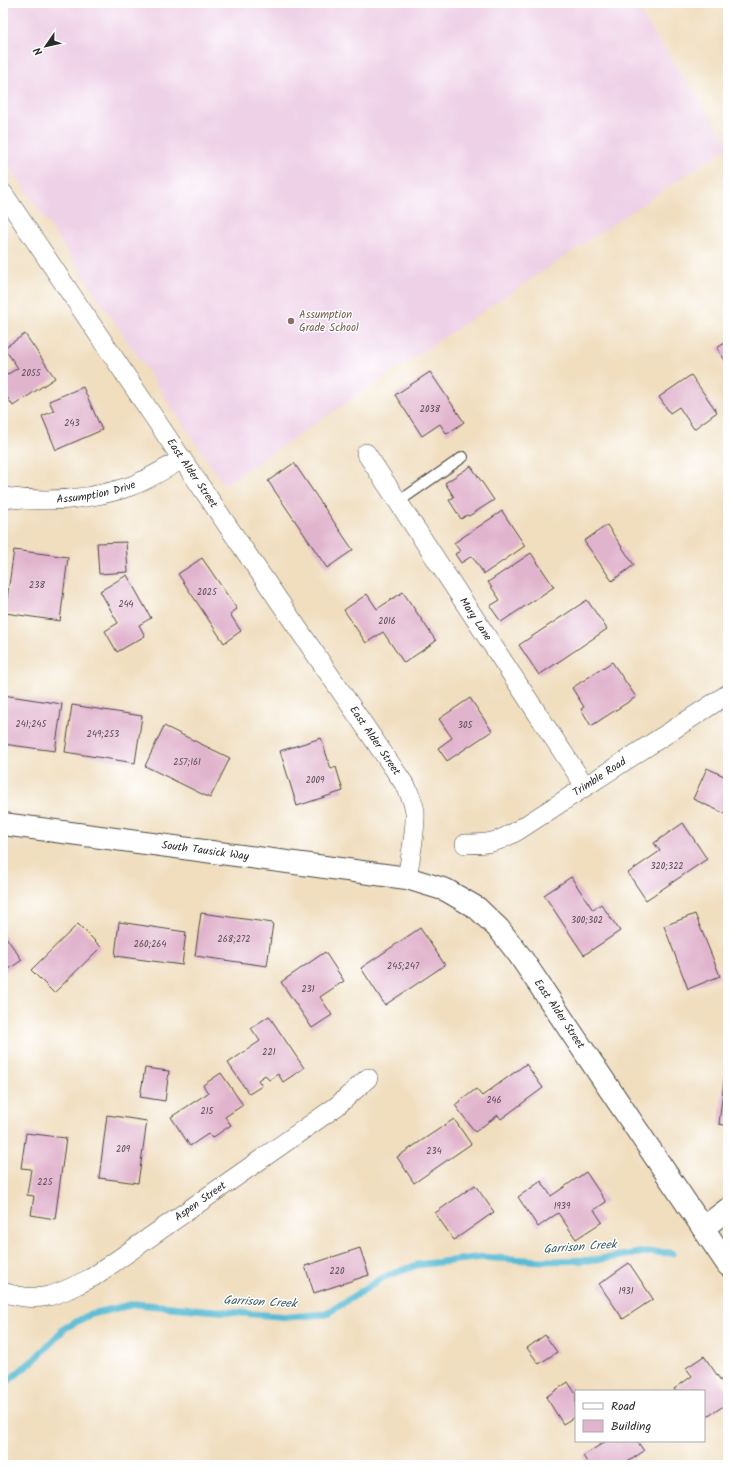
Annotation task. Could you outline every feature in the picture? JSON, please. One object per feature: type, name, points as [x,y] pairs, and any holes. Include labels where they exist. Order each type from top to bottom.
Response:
[{"type":"main road","name":"South Tausick Way","points":[[3,824],[407,878]]},
{"type":"main road","name":"East Alder Street","points":[[407,878],[446,890],[477,908],[499,929],[520,956],[728,1265]]},
{"type":"main road","points":[[703,1228],[728,1210]]},
{"type":"street","name":"East Alder Street","points":[[3,193],[182,459],[407,788],[415,811],[415,824],[407,878]]},
{"type":"street","name":"Mary Lane","points":[[366,453],[585,786]]},
{"type":"street","name":"Assumption Drive","points":[[3,497],[55,500],[94,496],[130,486],[156,474],[182,459]]},
{"type":"street","name":"Trimble Road","points":[[465,844],[486,844],[499,841],[517,831],[728,694]]},
{"type":"street","name":"Aspen Street","points":[[11,1295],[42,1298],[66,1291],[93,1277],[337,1106],[368,1078]]},
{"type":"lane","points":[[398,502],[463,457]]},
{"type":"shaded area","name":"Assumption Grade School","points":[[3,3],[634,3],[728,143],[728,147],[224,485],[3,156]]},
{"type":"building","points":[[25,334],[55,378],[13,406],[3,391],[3,377],[18,368],[4,348]]},
{"type":"building","points":[[728,341],[728,365],[717,348]]},
{"type":"building","points":[[430,372],[464,422],[447,434],[440,424],[422,436],[395,395]]},
{"type":"building","points":[[691,375],[717,412],[694,429],[679,407],[670,413],[659,397]]},
{"type":"building","points":[[83,387],[102,430],[56,450],[42,416],[54,411],[49,401]]},
{"type":"building","points":[[294,463],[353,550],[327,568],[268,481]]},
{"type":"building","points":[[471,466],[494,500],[469,516],[467,515],[461,519],[449,500],[454,497],[445,483]]},
{"type":"building","points":[[502,511],[525,546],[484,574],[472,556],[461,563],[455,554],[460,551],[454,543]]},
{"type":"building","points":[[607,525],[634,565],[612,581],[584,541]]},
{"type":"building","points":[[126,542],[128,572],[99,574],[97,543]]},
{"type":"building","points":[[14,550],[68,557],[60,621],[5,613]]},
{"type":"building","points":[[531,553],[554,587],[501,622],[490,606],[500,600],[488,582]]},
{"type":"building","points":[[202,558],[237,609],[230,614],[241,631],[224,643],[178,574]]},
{"type":"building","points":[[127,575],[151,618],[139,625],[145,636],[117,652],[105,631],[118,623],[100,591]]},
{"type":"building","points":[[403,592],[436,641],[404,663],[383,632],[366,643],[344,610],[367,594],[377,609]]},
{"type":"building","points":[[587,600],[607,629],[539,675],[519,645]]},
{"type":"building","points":[[612,662],[636,697],[591,726],[581,709],[584,707],[572,688]]},
{"type":"building","points":[[3,695],[62,704],[55,751],[3,744]]},
{"type":"building","points":[[470,698],[492,731],[447,761],[438,748],[452,738],[439,719]]},
{"type":"building","points":[[72,705],[142,716],[135,763],[65,752]]},
{"type":"building","points":[[164,726],[230,758],[210,798],[145,766]]},
{"type":"building","points":[[321,738],[331,769],[336,767],[343,791],[297,806],[280,751]]},
{"type":"building","points":[[707,768],[728,778],[728,815],[693,799]]},
{"type":"building","points":[[683,823],[707,859],[646,900],[628,873],[660,851],[654,843]]},
{"type":"building","points":[[571,877],[593,910],[601,904],[620,931],[584,955],[544,895]]},
{"type":"building","points":[[201,913],[273,923],[267,966],[195,956]]},
{"type":"building","points":[[695,914],[720,976],[688,989],[664,926]]},
{"type":"building","points":[[119,922],[186,932],[182,965],[115,956]]},
{"type":"building","points":[[78,924],[101,947],[54,993],[31,970]]},
{"type":"building","points":[[420,928],[445,965],[385,1005],[361,968]]},
{"type":"building","points":[[3,933],[22,960],[3,973]]},
{"type":"building","points":[[325,952],[344,981],[320,997],[332,1015],[312,1028],[281,982]]},
{"type":"building","points":[[269,1016],[304,1068],[283,1082],[278,1074],[269,1080],[265,1075],[258,1080],[262,1086],[249,1094],[228,1063],[260,1041],[251,1028]]},
{"type":"building","points":[[728,1056],[728,1126],[719,1124]]},
{"type":"building","points":[[526,1064],[543,1088],[501,1119],[498,1115],[475,1132],[455,1105],[476,1089],[482,1096]]},
{"type":"building","points":[[145,1068],[169,1071],[165,1101],[140,1097]]},
{"type":"building","points":[[221,1073],[243,1105],[225,1117],[231,1125],[212,1138],[208,1134],[190,1146],[171,1117],[208,1093],[203,1085]]},
{"type":"building","points":[[107,1115],[147,1121],[138,1183],[99,1178]]},
{"type":"building","points":[[454,1119],[471,1144],[414,1183],[397,1157]]},
{"type":"building","points":[[26,1133],[66,1138],[55,1219],[31,1215],[34,1196],[27,1195],[31,1169],[21,1168]]},
{"type":"building","points":[[586,1172],[606,1202],[594,1210],[602,1222],[576,1239],[558,1213],[538,1227],[518,1197],[541,1181],[551,1196]]},
{"type":"building","points":[[475,1185],[494,1212],[454,1240],[435,1213]]},
{"type":"building","points":[[360,1248],[369,1275],[314,1293],[305,1266]]},
{"type":"building","points":[[629,1263],[653,1299],[623,1319],[599,1284]]},
{"type":"building","points":[[545,1335],[557,1352],[539,1364],[527,1348]]},
{"type":"building","points":[[704,1356],[728,1391],[728,1403],[705,1418],[705,1390],[674,1389],[692,1376],[686,1368]]},
{"type":"building","points":[[568,1382],[575,1392],[575,1417],[563,1424],[546,1397]]},
{"type":"building","points":[[604,1442],[638,1442],[644,1451],[623,1465],[589,1465],[583,1456]]},
{"type":"waterway","name":"Garrison Creek","points":[[3,1385],[35,1359],[65,1328],[91,1314],[135,1304],[289,1317],[326,1314],[384,1277],[417,1265],[482,1257],[541,1261],[596,1260],[645,1252],[672,1253]]},
{"type":"place","name":"Assumption Grade School","points":[[291,321]]}]
